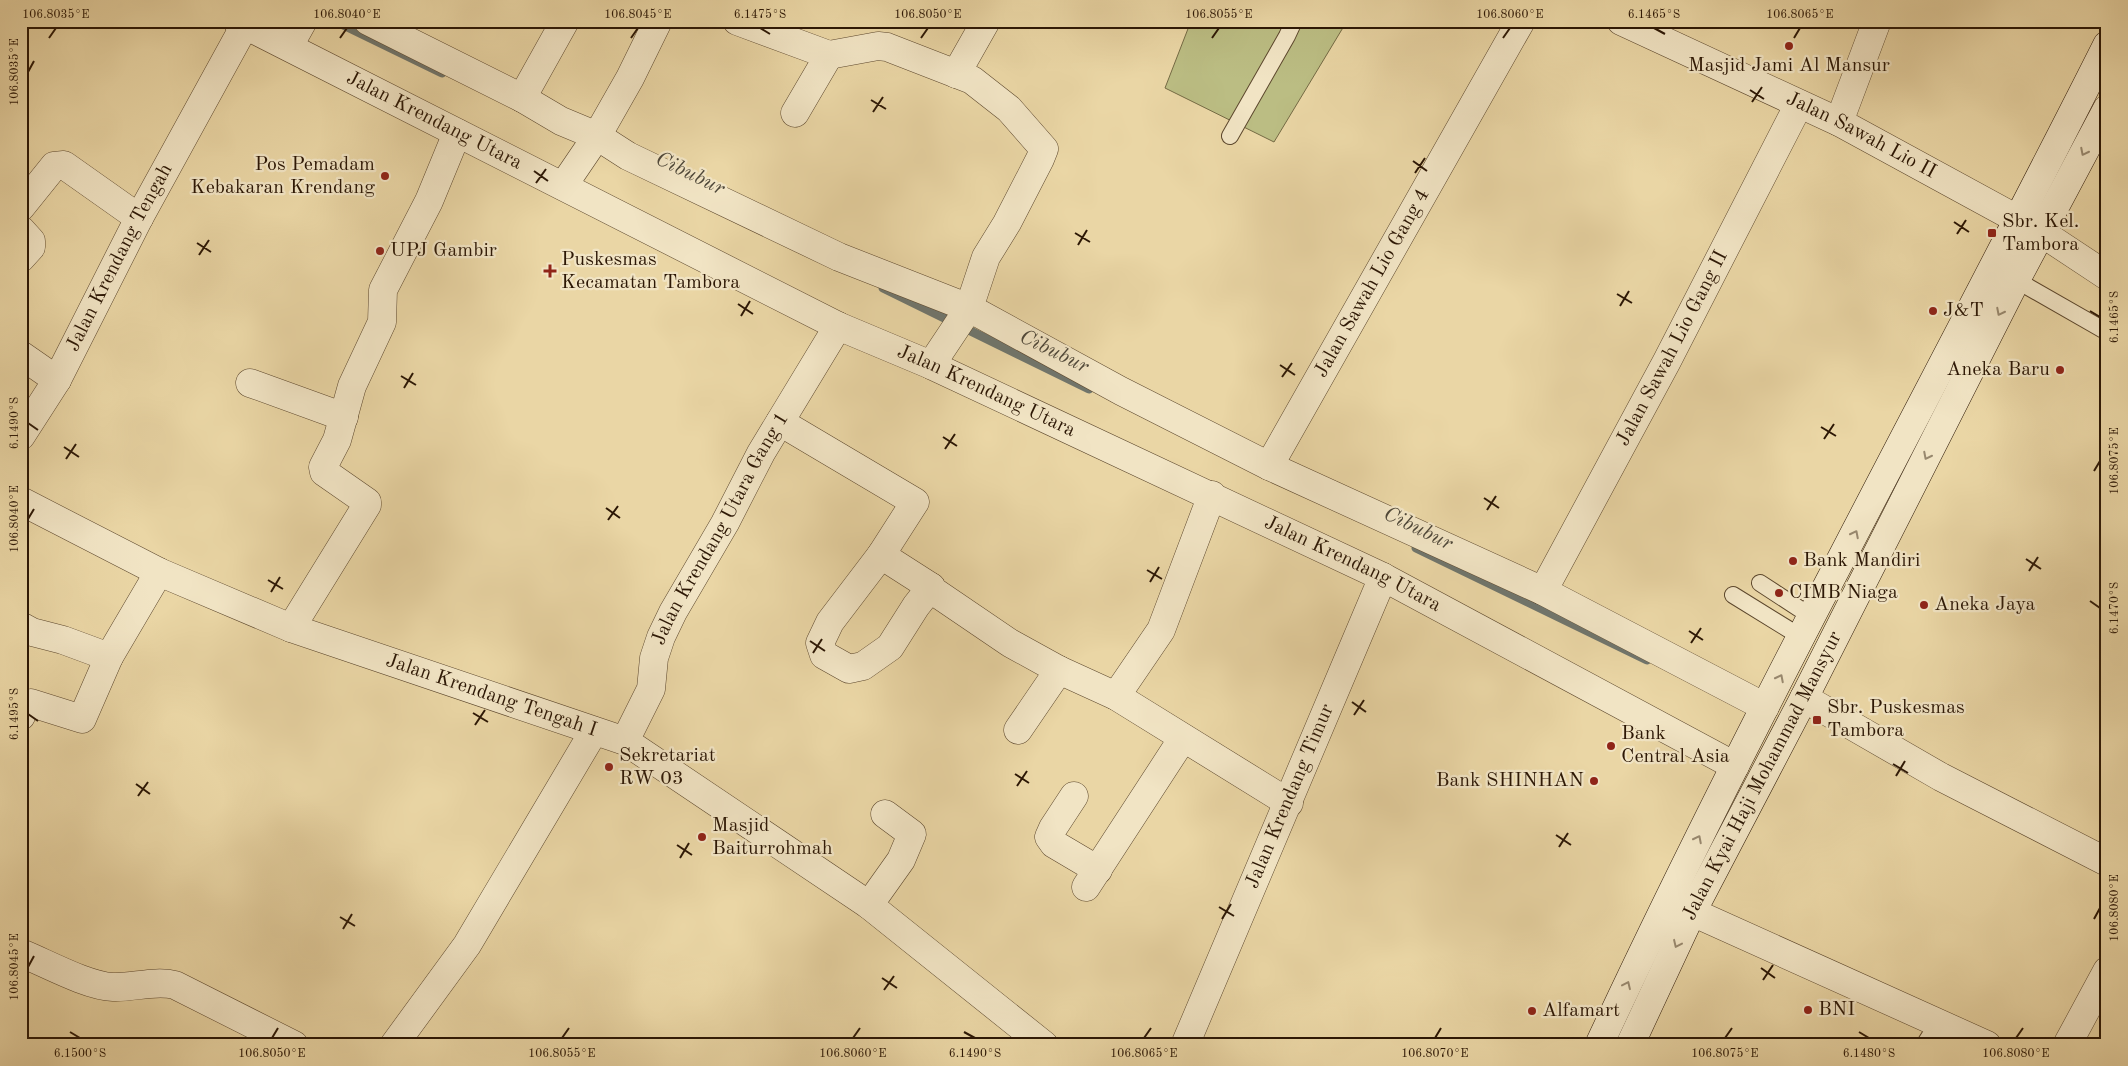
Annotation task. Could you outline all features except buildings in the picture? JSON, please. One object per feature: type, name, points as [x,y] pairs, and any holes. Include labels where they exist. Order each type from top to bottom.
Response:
[{"type":"street","points":[[368,21],[522,98],[561,122],[628,156],[839,257],[965,314],[1269,466],[1542,591],[1765,708]]},
{"type":"street","points":[[522,98],[565,21]]},
{"type":"street","points":[[567,180],[630,78],[658,21]]},
{"type":"street","points":[[737,21],[829,56],[878,46],[887,47],[972,80],[1009,109],[1044,149],[1007,224],[986,257],[965,314],[935,359]]},
{"type":"street","points":[[956,74],[986,21]]},
{"type":"street","name":"Jalan Sawah Lio Gang 4","points":[[1269,466],[1521,21]]},
{"type":"street","name":"Jalan Sawah Lio II","points":[[1621,21],[1839,122],[2042,233],[2107,276]]},
{"type":"street","points":[[1839,122],[1877,21]]},
{"type":"street","name":"Jalan Krendang Utara","points":[[241,23],[295,36],[457,133],[567,180],[838,326],[935,359],[1383,577],[1734,766],[1760,782]]},
{"type":"street","name":"Jalan Krendang Tengah","points":[[21,436],[57,380],[241,23]]},
{"type":"street","name":"Jalan Kyai Haji Mohammad Mansyur","points":[[1630,1045],[1692,912],[1804,698],[2005,274],[2019,220],[2107,45]]},
{"type":"street","points":[[796,113],[829,56]]},
{"type":"street","name":"Jalan Sawah Lio Gang II","points":[[1542,591],[1667,361],[1799,104]]},
{"type":"street","name":"Jalan Kyai Haji Mohammad Mansyur","points":[[1599,1045],[1666,901],[1806,627],[2005,274],[2042,233],[2107,109]]},
{"type":"street","points":[[291,628],[367,505],[367,502],[323,470],[344,417],[352,386],[382,322],[383,290],[429,201],[457,133]]},
{"type":"street","points":[[21,207],[54,166],[59,164],[64,165],[139,218]]},
{"type":"street","points":[[21,230],[31,241],[31,247],[21,258]]},
{"type":"street","name":"Jalan Krendang Utara Gang 1","points":[[625,741],[651,689],[654,658],[661,637],[780,422],[838,326]]},
{"type":"street","points":[[21,356],[57,380]]},
{"type":"street","points":[[250,383],[344,417]]},
{"type":"street","points":[[780,422],[915,502],[881,555],[830,622],[820,643],[824,655],[849,670],[863,666],[890,647],[916,606],[931,587]]},
{"type":"street","points":[[1116,696],[1161,630],[1212,495]]},
{"type":"street","name":"Jalan Krendang Tengah I","points":[[21,501],[159,572],[291,628],[625,741],[869,905],[1044,1045]]},
{"type":"street","points":[[881,555],[931,587],[932,590],[1010,643],[1059,670],[1116,696],[1289,803]]},
{"type":"street","points":[[21,716],[26,707],[31,703],[82,719],[109,657],[159,572]]},
{"type":"street","name":"Jalan Krendang Timur","points":[[1185,1045],[1383,577]]},
{"type":"street","points":[[21,626],[32,632],[63,640],[109,657]]},
{"type":"street","points":[[1018,730],[1059,670]]},
{"type":"street","points":[[1804,698],[1941,777],[2107,862]]},
{"type":"street","points":[[394,1045],[467,945],[594,731]]},
{"type":"street","points":[[1074,796],[1049,837],[1054,844],[1092,879],[1183,738]]},
{"type":"street","points":[[869,905],[901,860],[912,834],[908,829],[885,814]]},
{"type":"street","points":[[1666,901],[1692,912],[1943,1036],[1987,1045]]},
{"type":"street","points":[[21,953],[98,984],[112,987],[164,982],[174,985],[294,1045]]},
{"type":"street","points":[[2067,1045],[2107,971]]},
{"type":"lane","points":[[1230,136],[1288,36],[1294,21]]},
{"type":"lane","points":[[2005,274],[2107,332]]},
{"type":"lane","points":[[1760,583],[1806,627]]},
{"type":"lane","points":[[1733,595],[1806,627]]},
{"type":"green space","points":[[1191,21],[1347,21],[1274,142],[1165,88]]},
{"type":"waterway","name":"Cibubur","points":[[335,21],[442,73]]},
{"type":"waterway","name":"Cibubur","points":[[883,288],[1089,389]]},
{"type":"waterway","name":"Cibubur","points":[[1416,548],[1647,660]]},
{"type":"place","name":"Masjid Jami Al Mansur","points":[[1789,46]]},
{"type":"place","name":"Pos Pemadam Kebakaran Krendang","points":[[385,176]]},
{"type":"place","name":"Sbr. Kel. Tambora","points":[[1992,233]]},
{"type":"place","name":"UPJ Gambir","points":[[380,251]]},
{"type":"place","name":"Puskesmas Kecamatan Tambora","points":[[550,271]]},
{"type":"place","name":"J&T","points":[[1933,311]]},
{"type":"place","name":"Aneka Baru","points":[[2060,370]]},
{"type":"place","name":"Bank Mandiri","points":[[1793,561]]},
{"type":"place","name":"CIMB Niaga","points":[[1779,593]]},
{"type":"place","name":"Aneka Jaya","points":[[1924,605]]},
{"type":"place","name":"Sbr. Puskesmas Tambora","points":[[1817,720]]},
{"type":"place","name":"Bank Central Asia","points":[[1611,746]]},
{"type":"place","name":"Sekretariat RW 03","points":[[609,767]]},
{"type":"place","name":"Bank SHINHAN","points":[[1594,781]]},
{"type":"place","name":"Masjid Baiturrohmah","points":[[702,837]]},
{"type":"place","name":"BNI","points":[[1808,1010]]},
{"type":"place","name":"Alfamart","points":[[1532,1011]]}]
